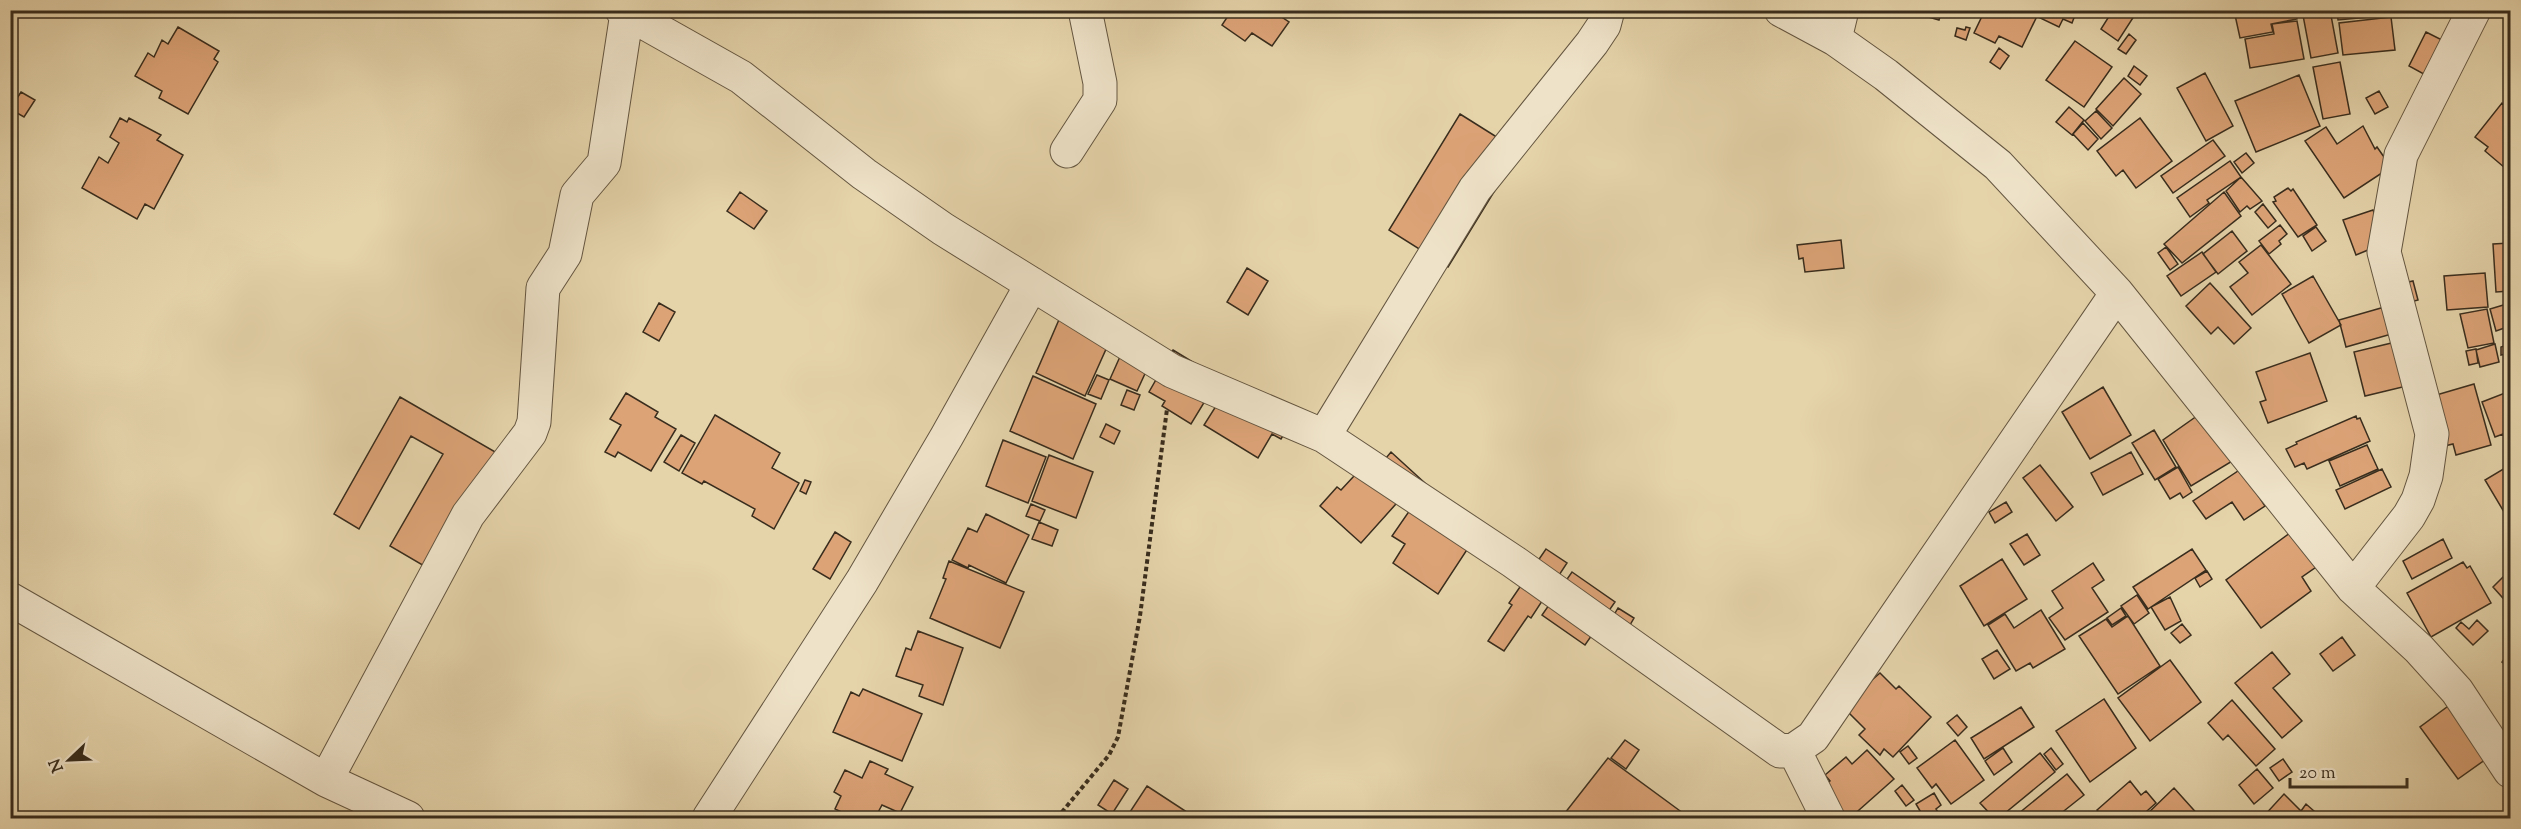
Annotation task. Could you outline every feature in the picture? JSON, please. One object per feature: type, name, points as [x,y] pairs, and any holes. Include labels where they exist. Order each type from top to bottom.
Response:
[{"type":"street","points":[[1067,151],[1100,100],[1100,83],[1085,10]]},
{"type":"street","points":[[1324,436],[1475,189],[1592,43],[1604,25],[1608,10]]},
{"type":"street","points":[[1781,10],[1839,25],[1886,75],[1998,165],[2117,293],[2353,588],[2419,649],[2457,692],[2511,771]]},
{"type":"street","points":[[2353,588],[2409,516],[2418,500],[2426,476],[2432,434],[2384,252],[2401,155],[2474,10]]},
{"type":"street","points":[[326,780],[468,515],[530,433],[534,422],[543,288],[565,254],[577,195],[604,163],[624,12],[741,77],[864,174],[943,229],[1172,371],[1324,436],[1514,562],[1780,751],[1794,750],[1813,737],[2117,293]]},
{"type":"street","points":[[710,819],[862,581],[942,446],[1032,284]]},
{"type":"street","points":[[10,599],[326,780],[408,819]]},
{"type":"street","points":[[1794,750],[1828,819]]},
{"type":"path","points":[[1057,819],[1109,755],[1118,737],[1140,616],[1172,371]]},
{"type":"building","points":[[1220,10],[1271,10],[1289,22],[1272,46],[1252,33],[1245,41],[1222,25],[1228,16]]},
{"type":"building","points":[[1919,10],[1942,10],[1939,20],[1918,14]]},
{"type":"building","points":[[1985,10],[2040,10],[2022,47],[1999,36],[1995,43],[1974,33]]},
{"type":"building","points":[[2041,10],[2077,10],[2072,23],[2063,19],[2059,27],[2038,17]]},
{"type":"building","points":[[2113,10],[2138,10],[2118,41],[2101,29]]},
{"type":"building","points":[[2259,10],[2296,10],[2297,19],[2271,24],[2273,32],[2240,38],[2235,15]]},
{"type":"building","points":[[2302,10],[2330,10],[2338,53],[2311,58]]},
{"type":"building","points":[[2337,10],[2389,10],[2390,15],[2338,20]]},
{"type":"building","points":[[2391,17],[2395,50],[2343,55],[2339,23]]},
{"type":"building","points":[[2297,21],[2304,59],[2250,68],[2245,39],[2274,34],[2272,24]]},
{"type":"building","points":[[178,27],[219,51],[214,59],[218,62],[188,114],[159,98],[162,91],[135,76],[148,53],[154,57],[162,40],[168,44]]},
{"type":"building","points":[[1966,27],[1970,28],[1966,40],[1955,36],[1957,28],[1965,30]]},
{"type":"building","points":[[2426,32],[2448,43],[2431,78],[2409,66]]},
{"type":"building","points":[[2129,34],[2136,40],[2126,54],[2118,49]]},
{"type":"building","points":[[2075,41],[2112,67],[2084,107],[2046,80]]},
{"type":"building","points":[[1999,48],[2009,56],[2000,69],[1990,62]]},
{"type":"building","points":[[2340,62],[2350,114],[2323,119],[2313,67]]},
{"type":"building","points":[[2134,66],[2147,76],[2140,85],[2128,76]]},
{"type":"building","points":[[2205,73],[2233,126],[2206,141],[2177,88]]},
{"type":"building","points":[[2299,75],[2320,126],[2256,152],[2235,101]]},
{"type":"building","points":[[2124,78],[2141,94],[2113,126],[2096,109]]},
{"type":"building","points":[[2379,91],[2388,107],[2375,114],[2366,98]]},
{"type":"building","points":[[21,92],[35,100],[24,117],[10,109]]},
{"type":"building","points":[[2502,103],[2510,110],[2510,161],[2505,168],[2485,151],[2488,147],[2475,137]]},
{"type":"building","points":[[2069,107],[2084,120],[2072,135],[2056,122]]},
{"type":"building","points":[[2096,111],[2112,128],[2101,139],[2085,121]]},
{"type":"building","points":[[1460,114],[1519,151],[1448,267],[1389,230]]},
{"type":"building","points":[[120,118],[127,122],[129,118],[161,135],[157,140],[183,155],[154,209],[145,204],[137,219],[82,188],[99,157],[108,163],[119,143],[110,137]]},
{"type":"building","points":[[2140,118],[2172,161],[2136,188],[2123,170],[2116,176],[2097,151]]},
{"type":"building","points":[[2083,123],[2098,139],[2088,150],[2073,134]]},
{"type":"building","points":[[2363,126],[2375,149],[2377,147],[2391,167],[2344,198],[2305,141],[2326,127],[2337,144]]},
{"type":"building","points":[[2213,140],[2225,156],[2173,193],[2161,176]]},
{"type":"building","points":[[2246,153],[2254,163],[2242,173],[2234,162]]},
{"type":"building","points":[[2230,161],[2241,177],[2207,200],[2209,203],[2190,217],[2177,198]]},
{"type":"building","points":[[2241,177],[2262,201],[2250,209],[2247,206],[2240,212],[2226,191]]},
{"type":"building","points":[[2288,188],[2291,191],[2293,189],[2317,225],[2298,237],[2273,202],[2276,201],[2274,197]]},
{"type":"building","points":[[740,192],[767,211],[754,229],[727,211]]},
{"type":"building","points":[[2224,192],[2241,216],[2182,263],[2164,244]]},
{"type":"building","points":[[2263,204],[2276,221],[2268,228],[2255,212]]},
{"type":"building","points":[[2373,210],[2385,243],[2356,255],[2343,220]]},
{"type":"building","points":[[2280,225],[2287,234],[2279,241],[2281,244],[2269,254],[2259,241]]},
{"type":"building","points":[[2316,227],[2326,241],[2312,251],[2303,236]]},
{"type":"building","points":[[2232,231],[2247,251],[2218,274],[2203,254]]},
{"type":"building","points":[[1841,240],[1844,268],[1805,272],[1803,258],[1799,259],[1797,245]]},
{"type":"building","points":[[2510,243],[2510,291],[2496,292],[2493,244]]},
{"type":"building","points":[[2261,245],[2291,284],[2252,315],[2230,287],[2248,273],[2239,262]]},
{"type":"building","points":[[2166,247],[2178,264],[2170,270],[2158,253]]},
{"type":"building","points":[[2202,252],[2216,272],[2181,296],[2167,276]]},
{"type":"building","points":[[1247,268],[1268,281],[1248,315],[1227,302]]},
{"type":"building","points":[[2485,273],[2488,307],[2447,310],[2444,276]]},
{"type":"building","points":[[2313,276],[2341,325],[2309,343],[2282,294]]},
{"type":"building","points":[[2413,281],[2418,300],[2399,305],[2395,285]]},
{"type":"building","points":[[2210,283],[2251,328],[2234,344],[2218,327],[2211,334],[2186,306]]},
{"type":"building","points":[[659,303],[675,312],[659,341],[643,332]]},
{"type":"building","points":[[2510,303],[2510,326],[2496,331],[2490,309]]},
{"type":"building","points":[[2388,306],[2395,333],[2346,347],[2339,320]]},
{"type":"building","points":[[2487,309],[2494,343],[2468,348],[2460,314]]},
{"type":"building","points":[[1061,315],[1111,338],[1085,396],[1036,373]]},
{"type":"building","points":[[2404,340],[2415,384],[2365,396],[2354,352]]},
{"type":"building","points":[[1127,341],[1154,354],[1137,391],[1110,379]]},
{"type":"building","points":[[2495,344],[2499,362],[2480,367],[2476,350]]},
{"type":"building","points":[[2510,344],[2510,353],[2501,355],[2501,347]]},
{"type":"building","points":[[2476,349],[2478,363],[2469,365],[2466,351]]},
{"type":"building","points":[[1173,350],[1219,378],[1191,424],[1162,406],[1165,401],[1149,392]]},
{"type":"building","points":[[2310,353],[2327,401],[2268,423],[2260,402],[2266,400],[2256,372]]},
{"type":"building","points":[[1097,375],[1109,380],[1101,399],[1088,394]]},
{"type":"building","points":[[1033,376],[1096,404],[1073,459],[1010,431]]},
{"type":"building","points":[[2474,384],[2491,445],[2456,455],[2453,444],[2440,447],[2426,398]]},
{"type":"building","points":[[2103,387],[2131,435],[2090,459],[2062,412]]},
{"type":"building","points":[[1127,390],[1140,395],[1134,410],[1121,405]]},
{"type":"building","points":[[2510,391],[2510,454],[2503,434],[2495,437],[2482,402]]},
{"type":"building","points":[[626,393],[658,412],[655,417],[676,429],[651,471],[618,452],[615,457],[605,452],[621,425],[610,419]]},
{"type":"building","points":[[400,397],[497,453],[431,570],[390,546],[443,454],[411,436],[359,529],[334,514]]},
{"type":"building","points":[[1216,406],[1293,419],[1281,439],[1272,434],[1258,458],[1204,425]]},
{"type":"building","points":[[2204,411],[2234,460],[2191,486],[2163,440]]},
{"type":"building","points":[[715,415],[780,453],[772,468],[799,483],[774,529],[752,516],[755,509],[704,481],[702,484],[682,473]]},
{"type":"building","points":[[2356,416],[2357,419],[2360,418],[2370,441],[2307,469],[2304,463],[2295,467],[2286,449],[2297,444],[2296,442]]},
{"type":"building","points":[[1106,424],[1120,431],[1114,444],[1100,437]]},
{"type":"building","points":[[2154,430],[2176,467],[2155,480],[2132,443]]},
{"type":"building","points":[[681,435],[695,443],[679,471],[664,462]]},
{"type":"building","points":[[1003,440],[1046,457],[1028,503],[986,486]]},
{"type":"building","points":[[2367,445],[2378,469],[2340,486],[2329,461]]},
{"type":"building","points":[[1391,452],[1426,484],[1411,500],[1404,495],[1361,543],[1320,506],[1337,487],[1341,490],[1367,462],[1376,470]]},
{"type":"building","points":[[2131,452],[2143,474],[2103,495],[2091,473]]},
{"type":"building","points":[[1049,455],[1093,472],[1076,518],[1032,501]]},
{"type":"building","points":[[2040,465],[2073,507],[2056,521],[2023,478]]},
{"type":"building","points":[[2510,465],[2510,522],[2485,480]]},
{"type":"building","points":[[2178,467],[2192,492],[2183,498],[2180,493],[2170,499],[2158,479]]},
{"type":"building","points":[[2241,469],[2265,506],[2244,520],[2232,502],[2206,519],[2193,501]]},
{"type":"building","points":[[2382,469],[2391,487],[2345,509],[2336,490]]},
{"type":"building","points":[[805,480],[811,482],[806,494],[800,491]]},
{"type":"building","points":[[1419,497],[1476,536],[1438,594],[1393,563],[1405,544],[1392,536]]},
{"type":"building","points":[[2006,502],[2012,512],[1995,523],[1989,512]]},
{"type":"building","points":[[1031,504],[1045,510],[1040,521],[1026,516]]},
{"type":"building","points":[[986,514],[1029,535],[1006,583],[969,565],[968,568],[952,560],[968,528],[977,532]]},
{"type":"building","points":[[1039,522],[1058,530],[1052,546],[1032,539]]},
{"type":"building","points":[[2294,530],[2319,565],[2302,577],[2311,591],[2261,628],[2226,580]]},
{"type":"building","points":[[835,532],[851,542],[830,579],[813,569]]},
{"type":"building","points":[[2027,534],[2040,555],[2024,565],[2010,544]]},
{"type":"building","points":[[2443,539],[2452,558],[2412,579],[2403,561]]},
{"type":"building","points":[[1546,549],[1567,563],[1531,618],[1528,616],[1504,651],[1488,641],[1512,605],[1509,603]]},
{"type":"building","points":[[2192,549],[2206,570],[2148,609],[2133,587]]},
{"type":"building","points":[[2002,559],[2027,599],[1984,626],[1960,586]]},
{"type":"building","points":[[949,561],[1024,592],[1000,648],[930,618],[946,579],[943,578]]},
{"type":"building","points":[[2463,562],[2467,568],[2470,566],[2491,603],[2431,637],[2407,593]]},
{"type":"building","points":[[2093,563],[2104,580],[2092,588],[2108,612],[2065,640],[2049,618],[2063,608],[2052,591]]},
{"type":"building","points":[[2510,570],[2510,606],[2493,587]]},
{"type":"building","points":[[2207,571],[2212,579],[2200,587],[2195,578]]},
{"type":"building","points":[[1572,572],[1615,602],[1585,645],[1542,615]]},
{"type":"building","points":[[2137,595],[2149,613],[2134,624],[2121,606]]},
{"type":"building","points":[[2170,597],[2181,621],[2165,630],[2151,607]]},
{"type":"building","points":[[1618,608],[1634,618],[1619,644],[1603,634]]},
{"type":"building","points":[[2121,608],[2126,616],[2112,625],[2107,618]]},
{"type":"building","points":[[2041,610],[2065,649],[2033,668],[2030,663],[2016,671],[1988,625],[2005,614],[2014,628]]},
{"type":"building","points":[[2128,616],[2160,666],[2118,694],[2079,636],[2106,619],[2112,627]]},
{"type":"building","points":[[2477,620],[2488,631],[2473,645],[2456,628],[2461,622],[2469,629]]},
{"type":"building","points":[[2182,624],[2191,635],[2180,643],[2171,633]]},
{"type":"building","points":[[918,631],[963,648],[943,705],[919,696],[923,685],[896,676],[906,648],[911,650]]},
{"type":"building","points":[[2342,637],[2355,655],[2333,671],[2320,654]]},
{"type":"building","points":[[1997,650],[2010,669],[1994,679],[1982,659]]},
{"type":"building","points":[[2510,651],[2510,668],[2502,662]]},
{"type":"building","points":[[2272,652],[2290,674],[2273,688],[2302,721],[2282,738],[2235,683]]},
{"type":"building","points":[[2170,660],[2201,702],[2150,741],[2118,698]]},
{"type":"building","points":[[1880,673],[1896,689],[1899,686],[1931,717],[1893,757],[1884,749],[1880,755],[1859,735],[1865,729],[1842,706]]},
{"type":"building","points":[[863,689],[922,714],[902,761],[833,732],[851,692],[859,696]]},
{"type":"building","points":[[2104,699],[2136,748],[2090,782],[2056,731]]},
{"type":"building","points":[[2232,700],[2275,749],[2256,766],[2228,735],[2223,740],[2208,723]]},
{"type":"building","points":[[2451,704],[2489,757],[2458,779],[2420,727]]},
{"type":"building","points":[[2021,707],[2034,727],[1984,759],[1971,738]]},
{"type":"building","points":[[1957,715],[1967,727],[1958,736],[1947,723]]},
{"type":"building","points":[[1625,740],[1639,750],[1626,769],[1611,758]]},
{"type":"building","points":[[1955,740],[1984,780],[1951,804],[1936,784],[1932,788],[1917,768]]},
{"type":"building","points":[[1908,746],[1917,758],[1909,764],[1900,752]]},
{"type":"building","points":[[2003,748],[2012,762],[1994,775],[1985,761]]},
{"type":"building","points":[[2051,748],[2063,764],[2056,770],[2044,754]]},
{"type":"building","points":[[1867,750],[1894,779],[1850,818],[1829,818],[1819,790],[1830,781],[1825,775],[1846,757],[1852,764]]},
{"type":"building","points":[[2040,753],[2055,772],[1999,818],[1994,818],[1980,803]]},
{"type":"building","points":[[1608,758],[1687,816],[1685,818],[1561,818]]},
{"type":"building","points":[[2283,759],[2292,772],[2279,781],[2270,768]]},
{"type":"building","points":[[870,761],[888,769],[885,774],[913,787],[900,813],[882,805],[875,818],[854,818],[835,809],[841,796],[834,792],[845,770],[862,778]]},
{"type":"building","points":[[2257,769],[2273,788],[2254,804],[2239,785]]},
{"type":"building","points":[[2067,774],[2084,795],[2055,818],[2013,818]]},
{"type":"building","points":[[1114,780],[1128,789],[1112,814],[1098,805]]},
{"type":"building","points":[[2130,781],[2141,795],[2146,791],[2156,803],[2139,818],[2105,818],[2097,810]]},
{"type":"building","points":[[1902,785],[1914,800],[1906,806],[1895,791]]},
{"type":"building","points":[[1147,786],[1196,818],[1126,818]]},
{"type":"building","points":[[2174,788],[2201,818],[2143,818]]},
{"type":"building","points":[[1934,793],[1941,805],[1936,809],[1939,814],[1929,818],[1926,815],[1923,816],[1916,804]]},
{"type":"building","points":[[2284,794],[2301,811],[2306,804],[2322,818],[2262,818]]},
{"type":"building","points":[[818,814],[831,818],[816,818]]}]
